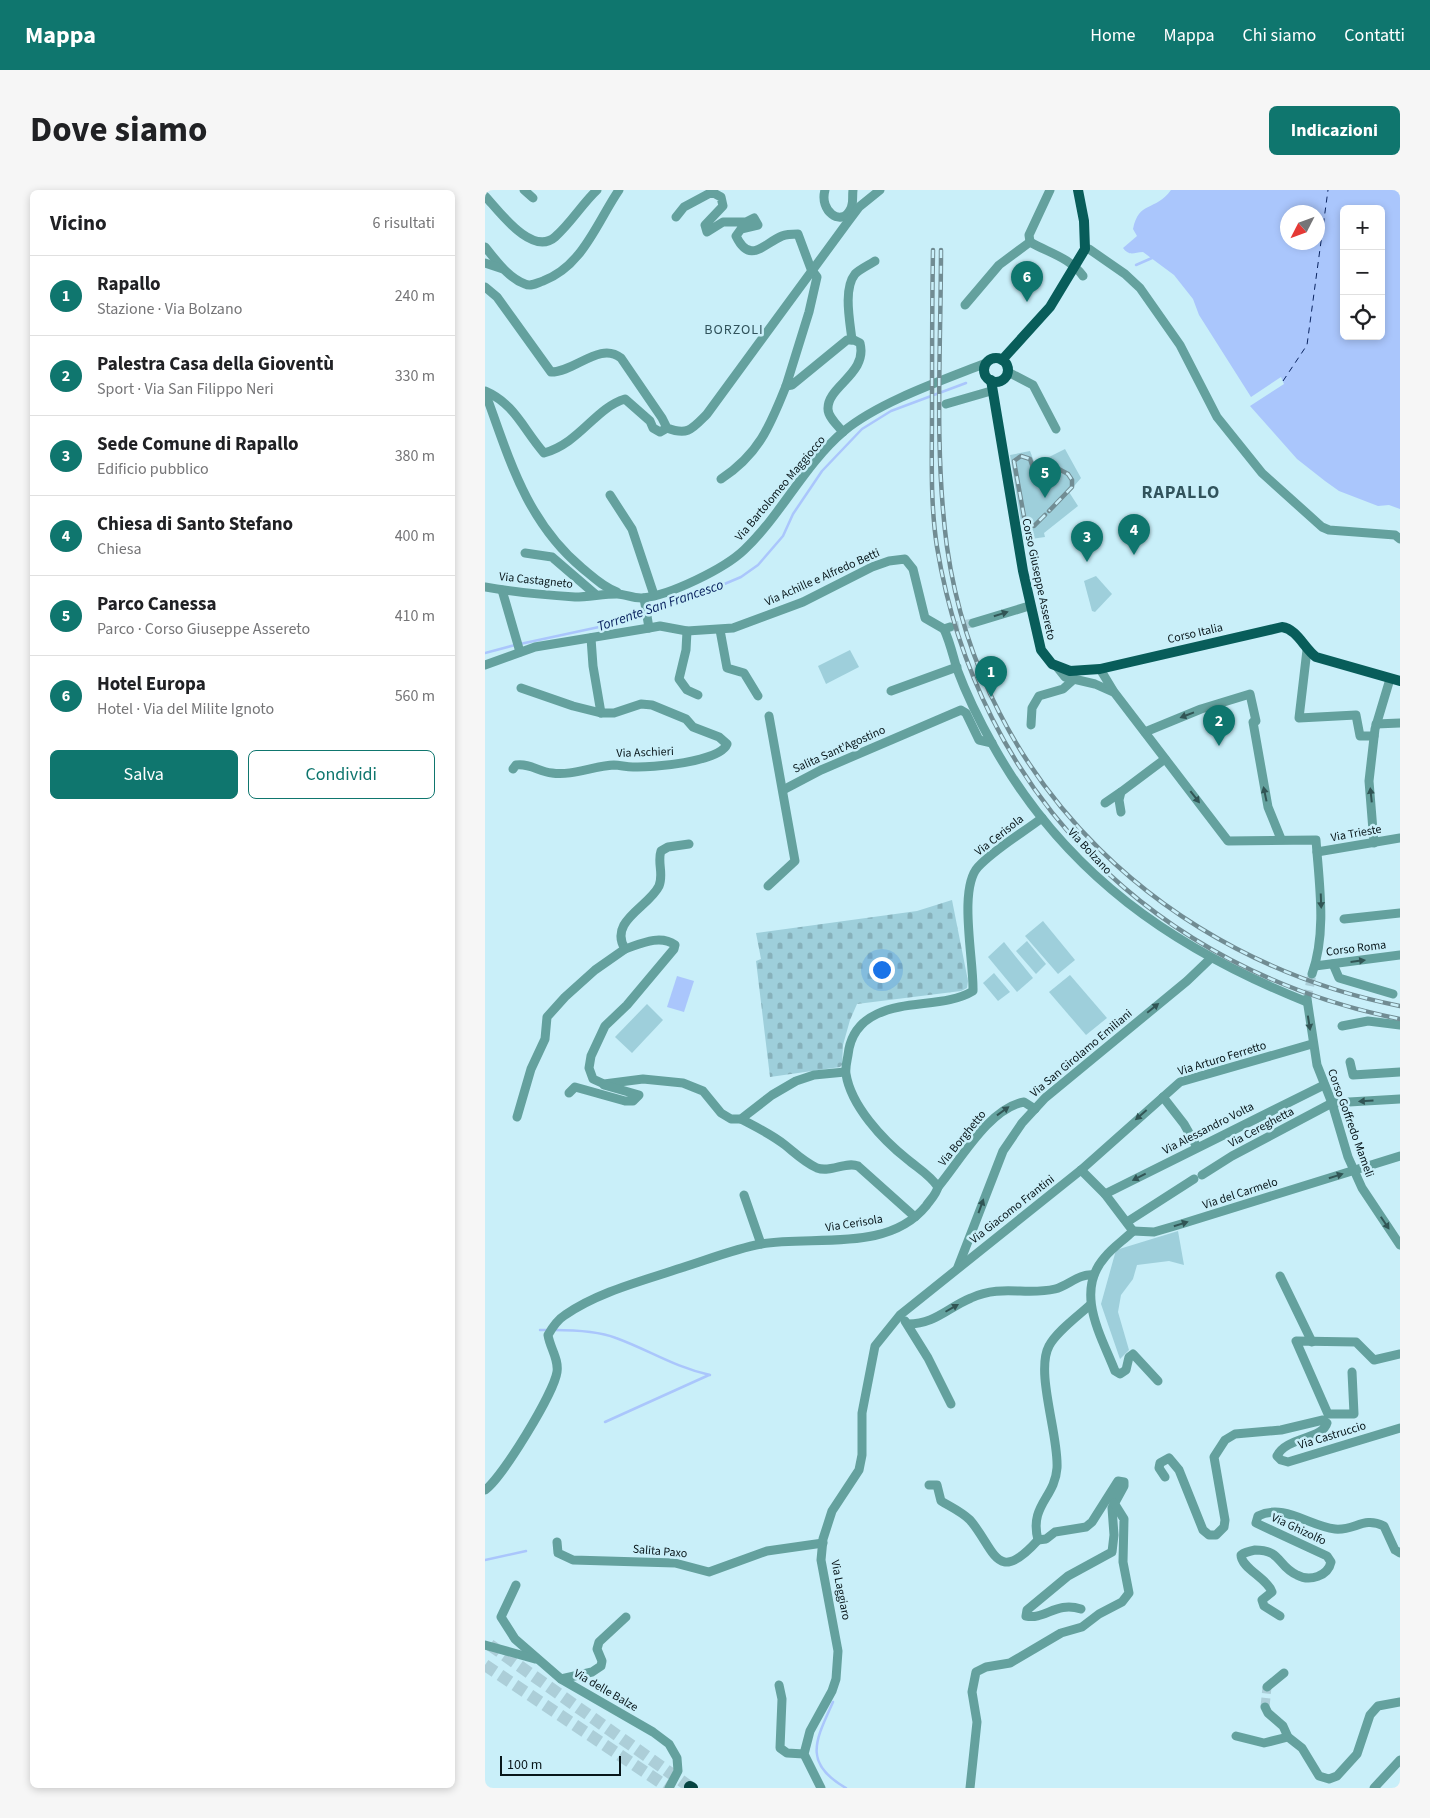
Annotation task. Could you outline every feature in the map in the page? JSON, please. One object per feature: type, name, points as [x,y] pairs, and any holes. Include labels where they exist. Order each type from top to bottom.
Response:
[{"type":"main road","points":[[1002,360],[1050,307],[1088,245],[1078,190]]},
{"type":"main road","points":[[986,363],[997,358],[1002,360],[1007,366],[1007,372],[994,387]]},
{"type":"main road","name":"Corso Giuseppe Assereto","points":[[986,363],[984,371],[994,387],[1029,606],[1041,650],[1057,667]]},
{"type":"main road","name":"Corso Italia","points":[[1057,667],[1070,672],[1080,673],[1279,627],[1291,630],[1307,650]]},
{"type":"main road","points":[[1307,650],[1316,657],[1395,680]]},
{"type":"street","points":[[525,190],[533,198]]},
{"type":"street","points":[[485,196],[511,225],[528,239],[541,242],[555,237],[597,190]]},
{"type":"street","points":[[485,247],[504,269],[525,284],[533,285],[560,272],[590,239],[619,190]]},
{"type":"street","points":[[825,190],[823,204],[835,216],[841,217],[848,214],[851,208],[853,190]]},
{"type":"street","points":[[485,287],[497,297],[551,372],[561,372],[603,352],[614,352],[621,358],[667,428],[679,432],[689,431],[707,414],[811,269],[859,207],[880,190]]},
{"type":"street","points":[[1029,242],[1029,235],[1050,190]]},
{"type":"street","points":[[676,217],[684,207],[712,192],[721,197],[723,206],[705,225],[707,232],[723,222],[746,222],[754,218],[758,225],[741,229],[736,236],[741,245],[750,251],[761,250],[783,236],[798,234],[811,269],[817,277],[786,386],[762,440],[736,469],[721,479]]},
{"type":"street","points":[[1029,242],[1076,266],[1083,276]]},
{"type":"street","points":[[965,305],[999,265],[1029,242]]},
{"type":"street","points":[[1088,245],[1140,288],[1180,345],[1217,417],[1272,484],[1312,519],[1329,530],[1398,536]]},
{"type":"street","points":[[851,340],[848,307],[851,284],[855,274],[875,261]]},
{"type":"street","points":[[485,263],[504,269]]},
{"type":"street","points":[[786,386],[792,385],[841,344],[851,340],[860,343],[862,351],[860,360],[830,399],[827,409],[843,432]]},
{"type":"street","name":"Via Bartolomeo Maggiocco","points":[[644,599],[725,566],[744,550],[804,474],[843,432],[863,417],[885,405],[986,363]]},
{"type":"street","points":[[1007,372],[1033,385],[1056,429]]},
{"type":"street","points":[[946,404],[994,387]]},
{"type":"street","points":[[485,391],[498,397],[513,409],[544,453],[573,439],[613,402],[625,399],[650,420],[653,428],[660,432],[667,428]]},
{"type":"street","points":[[485,391],[523,489],[540,524],[567,556],[606,588],[623,594]]},
{"type":"street","points":[[610,495],[632,529],[654,595]]},
{"type":"street","points":[[525,553],[551,557],[595,594]]},
{"type":"street","name":"Via Achille e Alfredo Betti","points":[[485,665],[535,647],[591,638],[649,624],[687,631],[733,628],[803,602],[872,567],[897,559],[905,559],[913,569],[925,618],[947,628]]},
{"type":"street","name":"Via Castagneto","points":[[485,587],[577,597],[595,594],[623,594],[644,599]]},
{"type":"street","points":[[502,590],[520,652]]},
{"type":"street","points":[[644,599],[649,624]]},
{"type":"street","points":[[973,623],[1029,606]]},
{"type":"street","name":"Via Bolzano","points":[[947,628],[957,667],[971,704],[1008,771],[1042,818],[1103,884],[1151,923],[1210,959],[1258,983],[1307,1001]]},
{"type":"street","points":[[720,630],[727,668],[744,673],[758,696]]},
{"type":"street","points":[[687,631],[686,650],[679,679],[687,690],[698,695]]},
{"type":"street","points":[[591,638],[593,666],[601,713]]},
{"type":"street","points":[[1307,650],[1299,718],[1356,715],[1360,736],[1374,736]]},
{"type":"street","points":[[891,692],[957,667]]},
{"type":"street","points":[[1099,669],[1114,692],[1228,841],[1316,840],[1317,852]]},
{"type":"street","points":[[1080,673],[1093,683],[1114,692]]},
{"type":"street","points":[[1080,673],[1093,683]]},
{"type":"street","points":[[1031,725],[1032,708],[1039,696],[1063,689],[1080,673]]},
{"type":"street","points":[[1374,843],[1369,781],[1374,736],[1376,724],[1395,680]]},
{"type":"street","name":"Via Aschieri","points":[[513,769],[515,765],[524,764],[558,774],[614,765],[631,768],[669,765],[711,755],[727,747],[725,740],[699,729],[686,719],[652,704],[641,704],[614,713],[601,713],[573,706],[521,688]]},
{"type":"street","points":[[1145,732],[1201,709],[1250,694],[1253,697],[1254,722],[1268,808],[1281,839]]},
{"type":"street","name":"Salita Sant'Agostino","points":[[783,790],[821,770],[961,710],[966,713],[979,740],[992,743]]},
{"type":"street","points":[[768,886],[795,861],[769,716]]},
{"type":"street","points":[[1376,724],[1400,723]]},
{"type":"street","points":[[1105,803],[1165,758]]},
{"type":"street","points":[[1121,792],[1119,800],[1121,812]]},
{"type":"street","name":"Via Cerisola","points":[[845,1072],[849,1048],[857,1030],[865,1020],[879,1012],[920,1003],[964,997],[973,991],[969,912],[972,878],[984,862],[1042,818]]},
{"type":"street","name":"Via Trieste","points":[[1317,852],[1400,838]]},
{"type":"street","points":[[625,949],[621,934],[624,923],[632,912],[647,902],[658,887],[662,876],[661,851],[668,847],[689,844]]},
{"type":"street","name":"Corso Roma","points":[[1317,852],[1321,913],[1313,970],[1333,964],[1400,955]]},
{"type":"street","points":[[1344,919],[1400,913]]},
{"type":"street","points":[[517,1117],[531,1070],[545,1039],[547,1017],[565,997],[595,970],[625,949],[657,940],[670,942],[675,945],[674,949],[627,1004],[605,1026],[591,1056],[590,1074],[593,1079],[639,1095],[633,1100],[625,1101],[575,1087],[569,1094]]},
{"type":"street","name":"Via San Girolamo Emiliani","points":[[958,1268],[1003,1151],[1022,1123],[1035,1109],[1210,959]]},
{"type":"street","points":[[1333,964],[1339,978],[1393,994]]},
{"type":"street","name":"Corso Goffredo Mameli","points":[[1307,1001],[1312,1044],[1354,1171],[1362,1188],[1400,1245]]},
{"type":"street","points":[[1342,1026],[1368,1020],[1400,1025]]},
{"type":"street","name":"Via Arturo Ferretto","points":[[1081,1170],[1180,1082],[1312,1044]]},
{"type":"street","points":[[1350,1062],[1353,1075],[1400,1072]]},
{"type":"street","points":[[741,1119],[772,1095],[796,1081],[814,1074],[845,1072],[849,1084],[868,1120],[893,1147],[932,1178],[938,1187]]},
{"type":"street","points":[[604,1084],[643,1079],[683,1083],[703,1091],[721,1113],[731,1119],[741,1119],[767,1133],[803,1160],[819,1168],[832,1170],[853,1164],[858,1166],[915,1217]]},
{"type":"street","name":"Via Alessandro Volta","points":[[1105,1194],[1324,1084]]},
{"type":"street","points":[[1163,1097],[1184,1124],[1197,1147]]},
{"type":"street","points":[[1332,1102],[1400,1099]]},
{"type":"street","name":"Via Borghetto","points":[[938,1187],[992,1119],[1014,1103],[1024,1102],[1035,1109]]},
{"type":"street","name":"Via Cereghetta","points":[[1127,1222],[1232,1156],[1332,1102]]},
{"type":"street","name":"Via del Carmelo","points":[[1133,1231],[1142,1233],[1170,1228],[1400,1156]]},
{"type":"street","points":[[1081,1170],[1105,1194],[1133,1231],[1104,1258],[1094,1275],[1091,1284],[1090,1305],[1115,1371],[1119,1374],[1126,1370],[1129,1357],[1133,1354],[1159,1380]]},
{"type":"street","name":"Via Giacomo Frantini","points":[[958,1268],[1081,1170]]},
{"type":"street","name":"Via Cerisola","points":[[485,1490],[515,1454],[557,1373],[556,1357],[548,1335],[563,1316],[583,1304],[642,1281],[761,1244],[849,1240],[904,1226],[915,1217],[937,1192],[938,1187]]},
{"type":"street","points":[[744,1195],[761,1244]]},
{"type":"street","name":"Via Laggiaro","points":[[804,1754],[810,1731],[832,1691],[837,1670],[838,1652],[835,1627],[825,1587],[821,1560],[823,1542],[832,1511],[859,1470],[863,1455],[862,1413],[875,1346],[900,1314],[958,1268]]},
{"type":"street","points":[[908,1324],[929,1322],[971,1297],[1001,1289],[1047,1291],[1058,1289],[1088,1274],[1094,1275]]},
{"type":"street","points":[[1280,1276],[1312,1342]]},
{"type":"street","points":[[1039,1540],[1037,1516],[1040,1505],[1051,1491],[1057,1469],[1044,1368],[1049,1346],[1090,1305]]},
{"type":"street","points":[[900,1314],[928,1358],[951,1404]]},
{"type":"street","points":[[1352,1372],[1354,1414],[1328,1414],[1296,1341],[1357,1342],[1374,1360],[1400,1354]]},
{"type":"street","name":"Via Castruccio","points":[[1165,1478],[1159,1468],[1160,1462],[1169,1458],[1179,1470],[1203,1530],[1209,1535],[1216,1535],[1224,1527],[1225,1520],[1214,1457],[1225,1440],[1235,1434],[1281,1430],[1323,1420],[1327,1423],[1326,1427],[1319,1432],[1290,1443],[1279,1452],[1277,1456],[1281,1460],[1288,1462],[1400,1428]]},
{"type":"street","points":[[929,1485],[937,1485],[941,1500],[970,1520],[992,1555],[1000,1560],[1012,1560],[1027,1554],[1039,1540],[1046,1539],[1055,1532],[1086,1527],[1092,1522],[1118,1481],[1122,1480],[1125,1486],[1112,1508],[1114,1535],[1112,1552],[1068,1576],[1027,1610],[1026,1616],[1032,1617],[1061,1606],[1081,1609]]},
{"type":"street","points":[[970,1788],[977,1722],[972,1692],[976,1672],[986,1667],[1010,1663],[1061,1633],[1082,1627],[1099,1614],[1122,1602],[1129,1593],[1123,1562],[1124,1520],[1114,1503]]},
{"type":"street","name":"Via Ghizolfo","points":[[1280,1616],[1265,1606],[1261,1600],[1272,1592],[1270,1586],[1243,1563],[1241,1555],[1251,1550],[1267,1550],[1277,1556],[1288,1570],[1298,1577],[1314,1578],[1322,1575],[1329,1570],[1331,1562],[1327,1556],[1256,1523],[1257,1516],[1269,1511],[1280,1512],[1335,1529],[1347,1528],[1365,1521],[1375,1521],[1383,1526],[1395,1550],[1400,1553]]},
{"type":"street","name":"Salita Paxo","points":[[557,1542],[558,1553],[573,1560],[675,1563],[709,1572],[767,1550],[823,1542]]},
{"type":"street","points":[[516,1585],[501,1617],[515,1639],[537,1659]]},
{"type":"street","points":[[561,1679],[592,1672],[601,1666],[602,1662],[597,1649],[599,1642],[626,1617]]},
{"type":"street","name":"Via delle Balze","points":[[485,1645],[537,1659],[561,1679],[653,1732],[669,1744],[677,1758],[678,1771],[669,1788]]},
{"type":"street","points":[[1267,1687],[1284,1674]]},
{"type":"street","points":[[779,1685],[782,1700],[780,1748],[787,1753],[804,1754],[821,1788]]},
{"type":"street","points":[[1265,1707],[1268,1713],[1283,1726],[1288,1737],[1302,1748],[1319,1776],[1329,1779],[1337,1776],[1357,1754],[1370,1714],[1377,1706],[1400,1702]]},
{"type":"street","points":[[1236,1736],[1258,1742],[1288,1737]]},
{"type":"street","points":[[1374,1788],[1400,1760]]},
{"type":"green space","points":[[1065,449],[1081,478],[1069,492],[1078,506],[1044,533],[1045,537],[1024,540],[1010,455],[1030,451],[1035,464]]},
{"type":"green space","points":[[1096,576],[1112,594],[1095,612],[1092,611],[1084,581]]},
{"type":"green space","points":[[850,650],[859,667],[826,684],[818,666]]},
{"type":"green space","points":[[952,900],[968,981],[967,988],[961,991],[857,1004],[843,1045],[842,1065],[840,1067],[770,1077],[756,961],[761,959],[756,933],[917,911]]},
{"type":"green space","points":[[1043,921],[1075,960],[1058,974],[1025,936]]},
{"type":"green space","points":[[1027,941],[1046,964],[1036,974],[1016,951]]},
{"type":"green space","points":[[1004,942],[1033,978],[1017,992],[988,957]]},
{"type":"green space","points":[[994,973],[1010,992],[998,1001],[983,983]]},
{"type":"green space","points":[[1070,975],[1107,1018],[1086,1035],[1049,992]]},
{"type":"green space","points":[[647,1004],[663,1020],[632,1053],[615,1037]]},
{"type":"green space","points":[[1178,1231],[1184,1265],[1169,1261],[1137,1265],[1133,1279],[1121,1295],[1118,1312],[1129,1350],[1120,1359],[1101,1304],[1116,1250]]},
{"type":"water","points":[[1171,190],[1400,190],[1400,509],[1389,505],[1378,506],[1339,491],[1297,459],[1250,406],[1284,384],[1281,377],[1251,397],[1199,315],[1193,299],[1174,275],[1143,252],[1130,253],[1125,251],[1123,248],[1137,236],[1133,229],[1139,214],[1159,201]]},
{"type":"water","points":[[677,976],[694,981],[684,1012],[667,1007]]},
{"type":"waterway","name":"Torrente San Francesco","points":[[1136,265],[1152,258]]},
{"type":"waterway","name":"Torrente San Francesco","points":[[648,612],[703,593],[741,577],[758,565],[783,536],[793,514],[822,471],[862,429],[891,411],[966,383]]},
{"type":"waterway","name":"Torrente San Francesco","points":[[520,644],[599,627],[643,613]]},
{"type":"waterway","name":"Torrente San Francesco","points":[[485,653],[515,645]]},
{"type":"waterway","points":[[540,1330],[549,1330]]},
{"type":"waterway","points":[[554,1330],[585,1331],[609,1336],[685,1368],[710,1375]]},
{"type":"waterway","points":[[605,1422],[709,1375]]},
{"type":"waterway","points":[[485,1560],[526,1551]]},
{"type":"waterway","points":[[833,1702],[818,1739],[818,1760],[832,1779],[846,1788]]},
{"type":"ferry route","points":[[1283,381],[1307,345],[1328,190]]},
{"type":"tunnel","points":[[950,627],[973,623]]},
{"type":"tunnel","points":[[1307,999],[1312,974]]},
{"type":"tunnel","points":[[490,1645],[690,1787]]},
{"type":"tunnel","points":[[485,1665],[669,1788]]},
{"type":"tunnel","points":[[1265,1707],[1267,1687]]},
{"type":"railway","points":[[933,250],[932,479],[937,547],[959,636],[992,718],[1037,792],[1092,858],[1157,914],[1230,959],[1311,995],[1400,1019]]},
{"type":"railway","points":[[941,250],[939,436],[947,547],[967,633],[999,713],[1044,785],[1099,849],[1164,904],[1236,948],[1315,983],[1400,1006]]},
{"type":"railway","points":[[1045,515],[1034,526],[1025,522],[1014,461],[1021,456],[1030,459],[1037,479],[1057,468],[1068,474],[1072,480],[1072,487],[1049,511]]},
{"type":"place","name":"Hotel Europa","points":[[1027,302]]},
{"type":"place","name":"Parco Canessa","points":[[1045,498]]},
{"type":"place","name":"Chiesa di Santo Stefano","points":[[1134,555]]},
{"type":"place","name":"Sede Comune di Rapallo","points":[[1087,562]]},
{"type":"place","name":"Rapallo","points":[[991,697]]},
{"type":"place","name":"Palestra Casa della Gioventù","points":[[1219,746]]},
{"type":"district","name":"BORZOLI","points":[[734,329]]},
{"type":"district","name":"RAPALLO","points":[[1181,492]]}]
